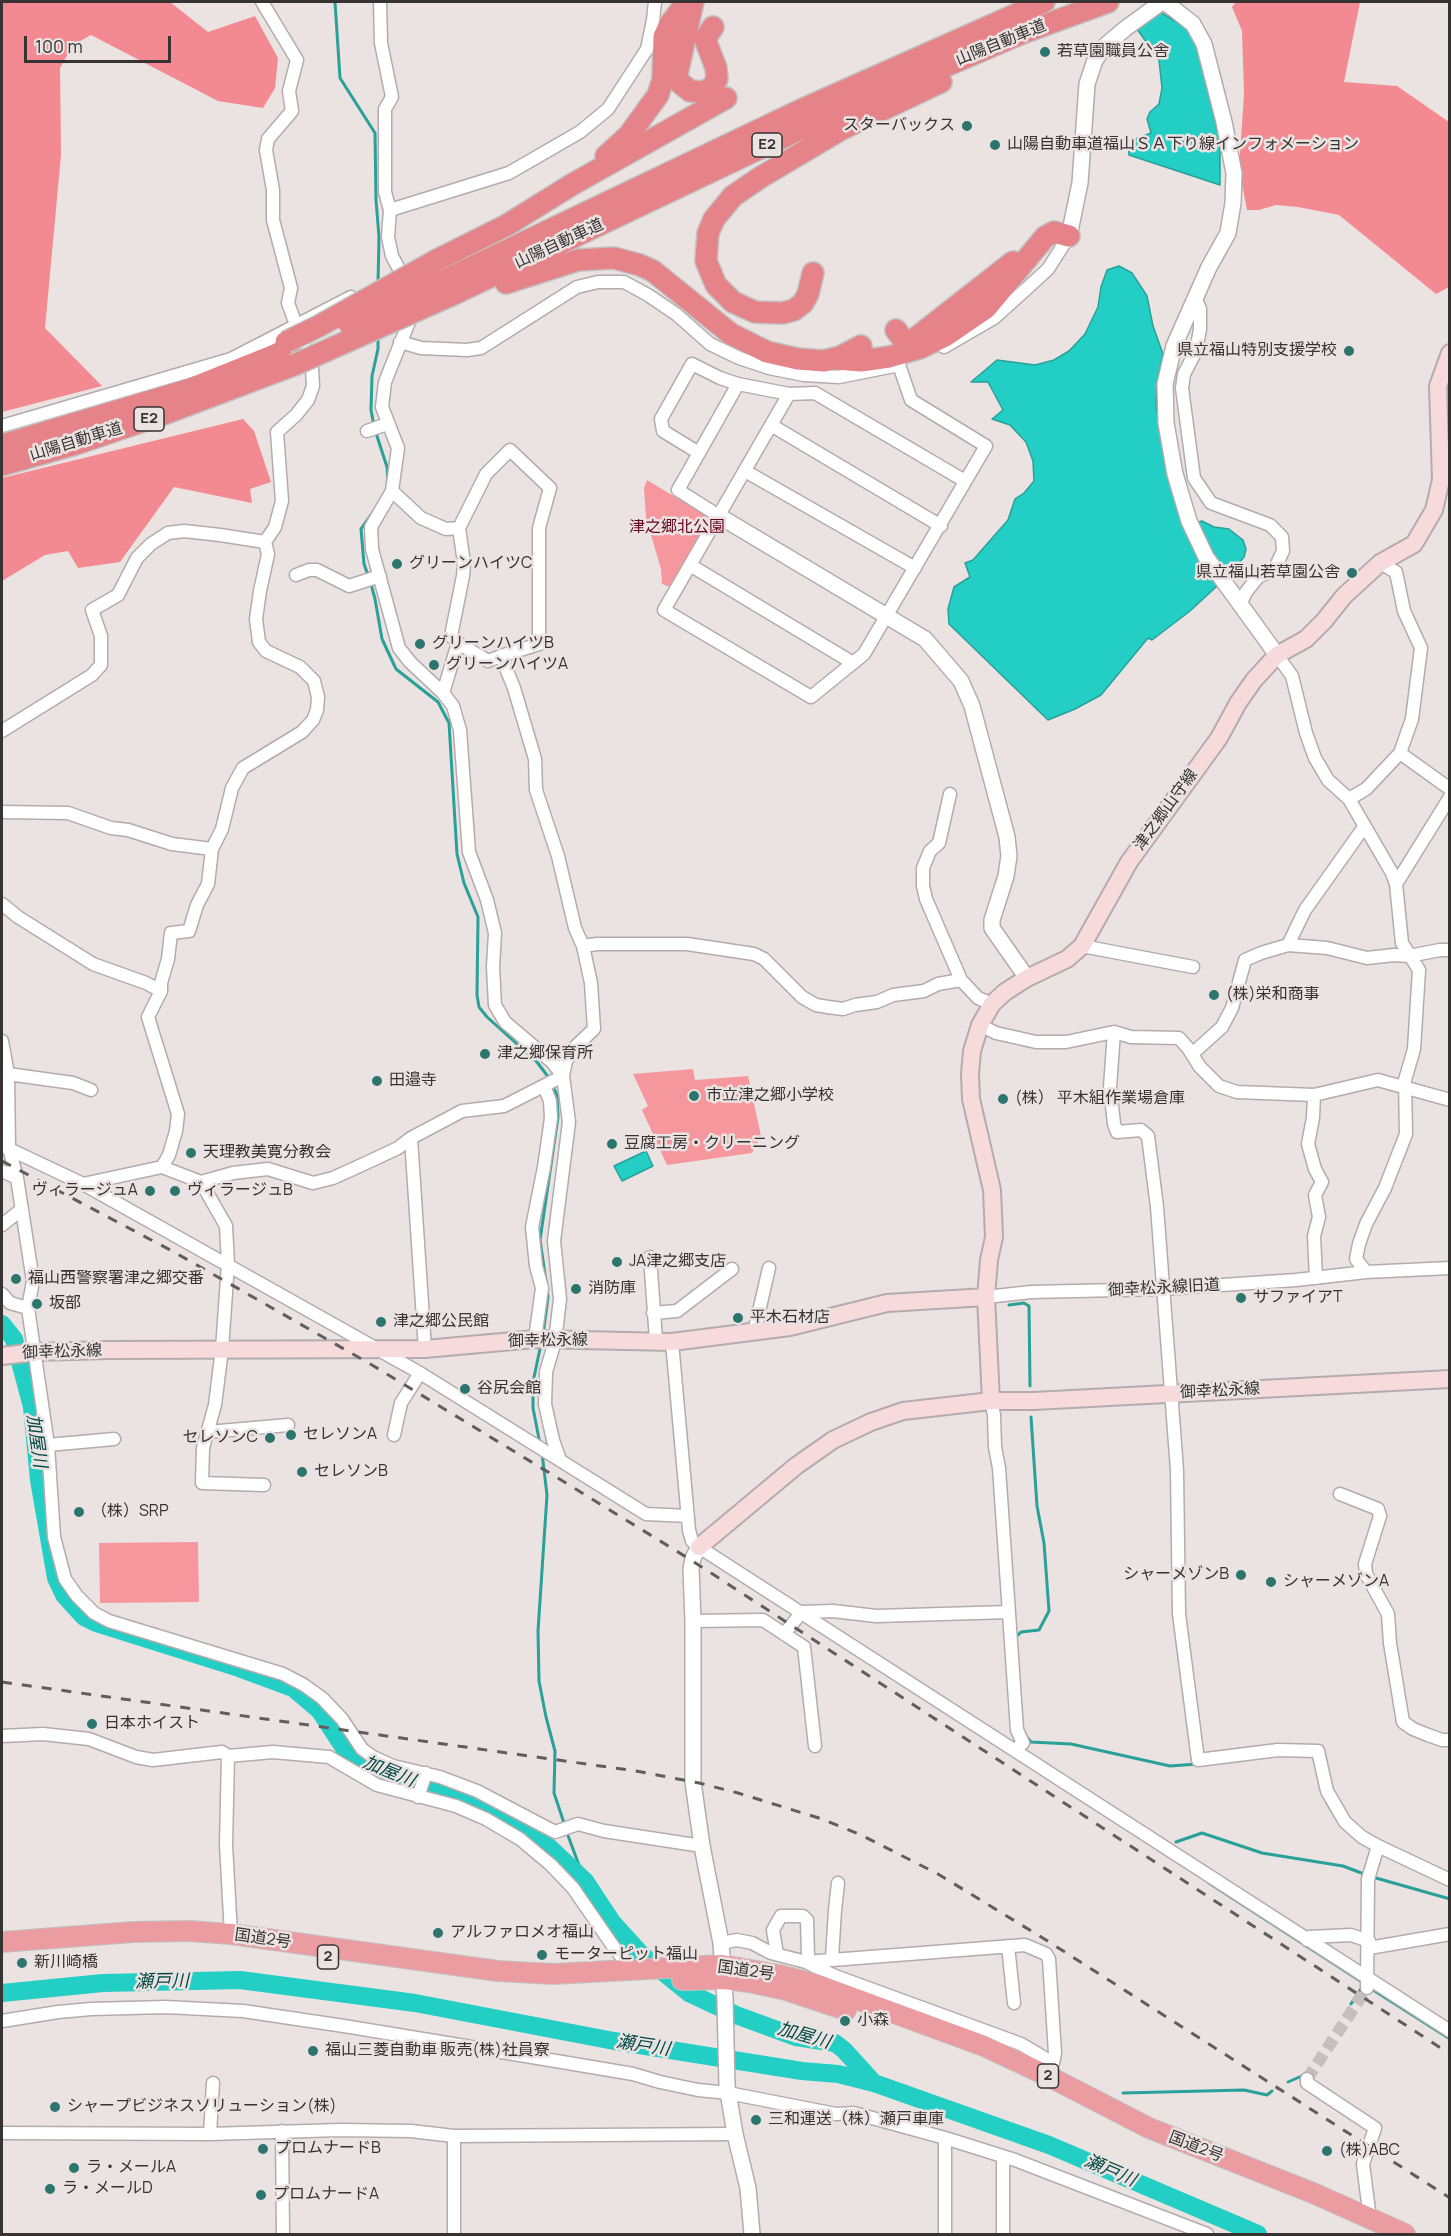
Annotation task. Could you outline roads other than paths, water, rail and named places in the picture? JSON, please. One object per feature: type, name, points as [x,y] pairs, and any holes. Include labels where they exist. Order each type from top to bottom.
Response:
[{"type":"highway","points":[[573,184],[621,142],[653,102],[663,79],[664,37],[670,24],[687,2]]},
{"type":"highway","points":[[693,2],[676,74],[679,82],[690,91],[705,92],[713,86],[717,79],[716,68],[705,39],[713,27]]},
{"type":"highway","name":"山陽自動車道","points":[[2,465],[109,432],[291,345],[402,317],[823,100],[1044,2]]},
{"type":"highway","name":"山陽自動車道","points":[[2,445],[190,389],[291,345],[451,292],[821,120],[1009,39],[1108,2]]},
{"type":"highway","points":[[813,273],[808,294],[803,303],[794,310],[755,312],[738,305],[716,285],[706,261],[708,233],[714,219],[733,196],[747,186],[842,129],[1054,28],[1086,9]]},
{"type":"highway","points":[[291,345],[319,326],[437,260],[507,225],[573,184],[726,98]]},
{"type":"highway","points":[[896,330],[904,341],[912,341],[1013,262],[1042,232],[1051,229],[1069,236]]},
{"type":"highway","points":[[834,359],[861,361],[889,357],[920,348],[945,336],[964,325],[991,303],[1045,237],[1054,232],[1069,236]]},
{"type":"highway","points":[[451,292],[578,260],[614,258],[653,271],[712,321],[767,352],[798,359],[824,361],[834,359],[861,346]]},
{"type":"highway","name":"国道2号","points":[[2,1942],[133,1932],[189,1931],[231,1934],[498,1971],[553,1974],[723,1972],[778,1975],[832,1983],[984,2046],[1051,2069],[1149,2128],[1313,2193],[1374,2227]]},
{"type":"highway","name":"国道2号","points":[[2,1952],[104,1944],[189,1941],[239,1944],[498,1982],[548,1984],[643,1973]]},
{"type":"highway","name":"国道2号","points":[[723,1972],[941,2040],[1030,2078],[1157,2142],[1324,2209],[1374,2227],[1405,2235]]},
{"type":"main road","name":"津之郷山守線","points":[[986,1297],[989,1260],[994,1237],[992,1190],[971,1099],[970,1074],[972,1052],[980,1025],[992,1004],[1005,992],[1027,978],[1067,959],[1083,946],[1129,862],[1219,738],[1238,703],[1254,680],[1277,655],[1306,639],[1344,596],[1380,563],[1414,544],[1427,526],[1434,510],[1441,480],[1438,386],[1449,353]]},
{"type":"main road","name":"御幸松永線","points":[[18,1354],[222,1349],[425,1349],[544,1340],[664,1341],[754,1333],[790,1327],[887,1303],[986,1297]]},
{"type":"main road","points":[[986,1297],[991,1401]]},
{"type":"main road","name":"御幸松永線","points":[[699,1547],[796,1466],[833,1440],[871,1422],[903,1411],[991,1401],[1034,1401],[1449,1379]]},
{"type":"street","points":[[162,1167],[169,1155],[178,1114],[148,1017],[161,991],[171,933],[189,932],[197,905],[208,884],[212,849],[222,829],[232,788],[243,768],[302,732],[313,720],[317,710],[318,697],[314,681],[300,667],[266,651],[259,642],[256,620],[268,554],[265,542],[275,527],[282,501],[277,432],[296,416],[308,400],[313,386],[312,368],[291,345],[288,303],[291,288],[273,220],[273,190],[266,150],[268,139],[292,111],[289,91],[297,60],[262,2]]},
{"type":"street","points":[[380,2],[381,43],[392,97],[385,109],[385,192],[390,210],[388,237],[392,256],[410,289],[410,322],[385,382],[382,407],[398,448],[392,491],[371,527],[372,549],[399,648],[453,706],[460,730],[469,852],[487,900],[495,933],[493,967],[495,1005],[505,1022],[552,1062],[563,1076]]},
{"type":"street","points":[[390,210],[509,173],[580,132],[608,109],[647,49],[655,2]]},
{"type":"street","points":[[400,342],[421,348],[466,350],[482,348],[577,287],[598,282],[624,282],[648,294],[676,314],[710,344],[769,368],[804,375],[839,377],[899,365],[940,350],[994,318],[1048,269],[1069,236],[1080,183],[1087,84],[1095,60],[1106,45],[1164,2],[1193,24],[1204,44],[1224,122],[1234,174],[1233,203],[1228,232],[1195,297],[1174,346],[1165,384],[1166,423],[1175,474],[1189,521],[1206,557],[1292,676],[1306,733],[1315,758],[1328,780],[1349,799],[1383,856],[1396,884],[1402,944],[1419,970],[1414,1049],[1405,1080],[1406,1134],[1385,1188],[1366,1224],[1356,1259],[1366,1272]]},
{"type":"street","points":[[2,426],[231,358],[291,345],[401,272]]},
{"type":"street","points":[[1195,297],[1200,309],[1200,329],[1196,351],[1184,374],[1182,388],[1194,478],[1211,503],[1270,525],[1282,537],[1283,552],[1274,570],[1258,577],[1246,592],[1240,605]]},
{"type":"street","points":[[699,453],[663,431],[661,419],[692,364],[738,384],[789,394],[815,393],[965,481]]},
{"type":"street","points":[[789,394],[664,610],[811,697],[864,654],[986,446],[911,400],[899,365]]},
{"type":"street","points":[[738,384],[678,490],[925,639],[961,681],[972,706],[1009,856],[1006,876],[992,920],[992,928],[1027,978]]},
{"type":"street","points":[[367,431],[387,424]]},
{"type":"street","points":[[771,426],[941,526]]},
{"type":"street","points":[[510,450],[550,488],[539,528],[539,644],[488,661],[458,643],[451,636],[464,563],[459,528],[486,474],[510,450]]},
{"type":"street","points":[[745,471],[915,568]]},
{"type":"street","points":[[392,491],[422,518],[446,529],[459,528]]},
{"type":"street","points":[[2,731],[92,675],[101,665],[101,636],[92,610],[118,595],[137,558],[151,544],[168,533],[184,531],[220,534],[265,542]]},
{"type":"street","points":[[1349,799],[1366,789],[1400,753],[1412,719],[1421,648],[1404,611],[1396,572],[1380,563]]},
{"type":"street","points":[[690,565],[853,663]]},
{"type":"street","points":[[296,575],[309,570],[317,570],[349,586],[380,576]]},
{"type":"street","points":[[443,693],[458,643]]},
{"type":"street","points":[[501,656],[514,688],[535,759],[536,790],[558,856],[575,928],[583,946],[591,983],[594,1029],[574,1048],[566,1061],[563,1076],[569,1122],[554,1241],[560,1299],[544,1340]]},
{"type":"street","points":[[1400,753],[1449,789]]},
{"type":"street","points":[[950,794],[939,843],[930,851],[923,868],[923,886],[926,899],[961,980],[978,998],[992,1004]]},
{"type":"street","points":[[1396,884],[1449,797]]},
{"type":"street","points":[[2,812],[68,813],[111,828],[128,830],[172,844],[212,849]]},
{"type":"street","points":[[1288,945],[1305,910],[1364,827]]},
{"type":"street","points":[[2,904],[18,917],[93,964],[146,983],[161,991]]},
{"type":"street","points":[[583,946],[687,944],[754,954],[764,959],[802,997],[816,1005],[843,1009],[877,1002],[893,995],[924,991],[938,984],[961,980]]},
{"type":"street","points":[[1192,1054],[1221,1027],[1233,1008],[1245,960],[1288,945],[1327,948],[1367,958],[1409,956],[1449,950]]},
{"type":"street","points":[[1083,946],[1193,967]]},
{"type":"street","points":[[980,1025],[996,1033],[1036,1042],[1066,1042],[1114,1032],[1131,1037],[1179,1038],[1200,1067],[1219,1086],[1237,1092],[1314,1095],[1377,1080],[1449,1100]]},
{"type":"street","points":[[1114,1032],[1110,1087],[1114,1125],[1117,1132],[1142,1130],[1148,1136],[1157,1207],[1177,1470],[1179,1614],[1198,1760],[1278,1750],[1318,1751],[1327,1791],[1345,1822],[1362,1837],[1378,1846],[1449,1880]]},
{"type":"street","points":[[2,1041],[8,1074],[5,1147],[17,1178],[33,1281],[18,1354],[48,1445],[54,1537],[65,1579],[76,1596],[94,1613],[109,1621],[283,1674],[304,1684],[322,1698],[342,1719],[362,1749],[373,1757],[393,1766],[477,1791],[555,1832],[578,1824],[604,1831],[702,1846]]},
{"type":"street","points":[[8,1074],[73,1083],[92,1090]]},
{"type":"street","points":[[83,1184],[162,1167],[201,1182],[233,1173],[268,1169],[313,1183],[333,1178],[398,1148],[411,1138],[462,1111],[504,1107],[563,1076]]},
{"type":"street","points":[[544,1086],[550,1101],[551,1118],[532,1227],[536,1266],[542,1288],[546,1372],[545,1404],[560,1460]]},
{"type":"street","points":[[1314,1095],[1313,1118],[1308,1144],[1315,1169],[1322,1182],[1315,1195],[1319,1217],[1314,1236],[1316,1278]]},
{"type":"street","points":[[411,1138],[425,1349]]},
{"type":"street","points":[[5,1147],[83,1184],[420,1373],[646,1514],[688,1516]]},
{"type":"street","points":[[544,1167],[562,1169]]},
{"type":"street","points":[[2,1171],[17,1178]]},
{"type":"street","points":[[201,1182],[226,1226],[228,1264],[222,1349],[214,1405],[203,1448],[202,1483],[264,1485]]},
{"type":"street","points":[[2,1225],[22,1209]]},
{"type":"street","points":[[650,1257],[653,1313],[664,1341],[692,1541],[799,1615],[1015,1750],[1307,1940],[1368,1983],[1449,2031]]},
{"type":"street","points":[[754,1333],[768,1268]]},
{"type":"street","points":[[653,1313],[677,1311],[732,1269]]},
{"type":"street","name":"御幸松永線旧道","points":[[986,1297],[1031,1292],[1163,1289],[1316,1278],[1366,1272],[1449,1269]]},
{"type":"street","points":[[2,1294],[10,1303],[28,1308]]},
{"type":"street","points":[[393,1435],[401,1403],[420,1373]]},
{"type":"street","points":[[991,1401],[999,1468],[1017,1730],[1023,1743],[1015,1750]]},
{"type":"street","points":[[208,1432],[288,1425]]},
{"type":"street","points":[[48,1445],[114,1439]]},
{"type":"street","points":[[1340,1494],[1378,1509],[1380,1516],[1365,1564],[1366,1574],[1388,1614],[1390,1643],[1403,1722],[1413,1729],[1442,1740],[1449,1740]]},
{"type":"street","points":[[699,1547],[693,1558],[691,1569],[693,1782],[702,1846],[721,1943],[727,2089],[748,2188],[752,2235]]},
{"type":"street","points":[[784,1634],[799,1615],[832,1611],[876,1616],[1009,1612]]},
{"type":"street","points":[[693,1621],[763,1620],[804,1647],[815,1746]]},
{"type":"street","points":[[2,1736],[43,1734],[89,1739],[135,1757],[153,1760],[222,1752],[228,1756],[273,1752],[329,1757],[377,1785],[456,1806],[486,1819],[520,1839],[551,1865],[573,1888],[613,1946],[643,1973]]},
{"type":"street","points":[[228,1756],[226,1845],[231,1934]]},
{"type":"street","points":[[418,1795],[425,1775]]},
{"type":"street","points":[[1368,1983],[1368,1879],[1378,1846]]},
{"type":"street","points":[[832,1958],[838,1883]]},
{"type":"street","points":[[777,1954],[773,1930],[781,1916],[803,1916],[807,1920],[808,1956],[806,1962]]},
{"type":"street","points":[[1307,1940],[1309,1937],[1351,1935],[1369,1944],[1449,1934]]},
{"type":"street","points":[[721,1943],[737,1940],[752,1943],[777,1954],[806,1962],[832,1983]]},
{"type":"street","points":[[806,1962],[832,1958],[1025,1945],[1046,1954],[1049,1959],[1056,2053],[1051,2069]]},
{"type":"street","points":[[1008,1946],[1014,2003]]},
{"type":"street","points":[[2,2021],[91,2009],[166,2007],[243,2011],[633,2074],[698,2090],[727,2089],[836,2114],[854,2113],[945,2138],[1036,2168],[1207,2235]]},
{"type":"street","points":[[1307,2079],[1307,2083],[1375,2128],[1363,2164],[1374,2227]]},
{"type":"street","points":[[210,2134],[213,2083]]},
{"type":"street","points":[[2,2133],[210,2134],[282,2131],[411,2131],[454,2136],[735,2134]]},
{"type":"street","points":[[282,2131],[283,2235]]},
{"type":"street","points":[[454,2136],[454,2235]]},
{"type":"street","points":[[945,2138],[945,2235]]},
{"type":"street","points":[[1003,2157],[1003,2235]]},
{"type":"water","points":[[1160,12],[1187,28],[1195,39],[1220,142],[1220,185],[1129,155],[1128,142],[1151,133],[1147,119],[1150,112],[1159,104],[1162,88],[1159,60],[1137,29]]},
{"type":"water","points":[[1119,266],[1132,273],[1147,296],[1153,326],[1163,354],[1157,381],[1156,408],[1198,557],[1217,586],[1190,611],[1152,640],[1148,638],[1101,695],[1048,720],[949,624],[948,609],[954,587],[970,577],[965,563],[973,560],[1008,520],[1015,499],[1024,493],[1034,481],[1033,461],[1026,442],[1010,425],[992,419],[1003,410],[988,382],[971,382],[997,360],[1035,365],[1054,360],[1069,351],[1085,334],[1098,307],[1101,287],[1107,270]]},
{"type":"water","points":[[1202,521],[1214,527],[1229,529],[1243,540],[1246,549],[1244,557],[1227,577],[1196,523]]},
{"type":"water","points":[[646,1151],[653,1166],[622,1181],[614,1166]]},
{"type":"waterway","points":[[335,2],[340,78],[375,133],[379,237],[378,283]]},
{"type":"waterway","points":[[374,426],[371,410],[372,376],[378,349],[378,335]]},
{"type":"waterway","points":[[376,433],[387,467],[388,481]]},
{"type":"waterway","points":[[369,578],[364,564],[361,529],[374,511]]},
{"type":"waterway","points":[[371,584],[382,639],[396,669],[438,702],[449,723],[457,854],[464,883],[478,917],[477,995],[479,1007],[537,1062],[549,1078]]},
{"type":"waterway","points":[[546,1281],[540,1240],[558,1117],[557,1095],[552,1084]]},
{"type":"waterway","points":[[543,1335],[547,1288]]},
{"type":"waterway","points":[[1009,1305],[1024,1303],[1029,1306],[1030,1386]]},
{"type":"waterway","name":"加屋川","points":[[2,1324],[14,1339],[32,1407],[39,1480],[56,1578],[64,1595],[84,1617],[96,1623],[239,1668],[293,1688],[320,1711],[348,1754],[367,1766],[469,1802],[500,1817],[550,1848],[585,1881],[612,1922],[642,1955],[689,1993],[736,2015],[796,2037],[835,2043],[874,2083]]},
{"type":"waterway","points":[[540,1444],[533,1408],[533,1382],[541,1344]]},
{"type":"waterway","points":[[1015,1638],[1021,1632],[1039,1630],[1049,1611],[1044,1543],[1037,1506],[1031,1417]]},
{"type":"waterway","points":[[542,1453],[547,1495],[538,1631],[539,1681],[555,1751],[554,1793],[565,1826]]},
{"type":"waterway","points":[[1026,1736],[1031,1742],[1071,1744],[1170,1766],[1198,1764]]},
{"type":"waterway","points":[[1327,1803],[1336,1817]]},
{"type":"waterway","points":[[567,1833],[585,1881]]},
{"type":"waterway","points":[[1176,1842],[1202,1833],[1262,1853],[1343,1866],[1364,1874]]},
{"type":"waterway","points":[[1376,1878],[1450,1899]]},
{"type":"waterway","points":[[1209,1883],[1362,1982]]},
{"type":"waterway","name":"瀬戸川","points":[[2,1993],[103,1983],[240,1980],[415,2003],[614,2041],[802,2071],[838,2074],[874,2083],[1049,2145],[1258,2234]]},
{"type":"waterway","points":[[1351,2004],[1362,1987]]},
{"type":"waterway","points":[[1370,1988],[1450,2039]]},
{"type":"waterway","points":[[1288,2082],[1304,2075]]},
{"type":"waterway","points":[[1123,2093],[1244,2090],[1267,2095],[1272,2091]]},
{"type":"tunnel","points":[[1307,2079],[1367,1988]]},
{"type":"railway","points":[[2,1161],[174,1252],[372,1365],[691,1560],[1450,2054]]},
{"type":"railway","points":[[2,1682],[636,1771],[738,1793],[822,1819],[861,1835],[938,1874],[1046,1940],[1450,2198]]},
{"type":"place","name":"若草園職員公舎","points":[[1045,52]]},
{"type":"place","name":"スターバックス","points":[[967,126]]},
{"type":"place","name":"山陽自動車道福山ＳＡ下り線インフォメーション","points":[[995,145]]},
{"type":"place","name":"県立福山特別支援学校","points":[[1349,351]]},
{"type":"place","name":"グリーンハイツC","points":[[397,564]]},
{"type":"place","name":"県立福山若草園公舎","points":[[1352,573]]},
{"type":"place","name":"グリーンハイツB","points":[[420,644]]},
{"type":"place","name":"グリーンハイツA","points":[[434,665]]},
{"type":"place","name":"(株)栄和商事","points":[[1214,995]]},
{"type":"place","name":"津之郷保育所","points":[[485,1054]]},
{"type":"place","name":"田邉寺","points":[[377,1081]]},
{"type":"place","name":"市立津之郷小学校","points":[[694,1096]]},
{"type":"place","name":"(株） 平木組作業場倉庫","points":[[1003,1099]]},
{"type":"place","name":"豆腐工房・クリーニング","points":[[612,1144]]},
{"type":"place","name":"天理教美寛分教会","points":[[191,1153]]},
{"type":"place","name":"ヴィラージュA","points":[[150,1191]]},
{"type":"place","name":"ヴィラージュB","points":[[175,1191]]},
{"type":"place","name":"JA津之郷支店","points":[[617,1262]]},
{"type":"place","name":"福山西警察署津之郷交番","points":[[16,1279]]},
{"type":"place","name":"消防庫","points":[[576,1289]]},
{"type":"place","name":"サファイアT","points":[[1241,1298]]},
{"type":"place","name":"坂部","points":[[37,1304]]},
{"type":"place","name":"平木石材店","points":[[738,1318]]},
{"type":"place","name":"津之郷公民館","points":[[381,1322]]},
{"type":"place","name":"谷尻会館","points":[[465,1389]]},
{"type":"place","name":"セレソンA","points":[[291,1435]]},
{"type":"place","name":"セレソンC","points":[[270,1438]]},
{"type":"place","name":"セレソンB","points":[[302,1472]]},
{"type":"place","name":"（株）SRP","points":[[79,1512]]},
{"type":"place","name":"シャーメゾンB","points":[[1241,1575]]},
{"type":"place","name":"シャーメゾンA","points":[[1271,1582]]},
{"type":"place","name":"日本ホイスト","points":[[92,1724]]},
{"type":"place","name":"アルファロメオ福山","points":[[438,1933]]},
{"type":"place","name":"モーターピット福山","points":[[542,1955]]},
{"type":"place","name":"新川崎橋","points":[[22,1963]]},
{"type":"place","name":"小森","points":[[845,2021]]},
{"type":"place","name":"福山三菱自動車 販売(株)社員寮","points":[[313,2051]]},
{"type":"place","name":"シャープビジネスソリューション(株)","points":[[55,2107]]},
{"type":"place","name":"三和運送（株）瀬戸車庫","points":[[756,2120]]},
{"type":"place","name":"プロムナードB","points":[[263,2149]]},
{"type":"place","name":"(株)ABC","points":[[1327,2151]]},
{"type":"place","name":"ラ・メールA","points":[[74,2168]]},
{"type":"place","name":"ラ・メールD","points":[[50,2189]]},
{"type":"place","name":"プロムナードA","points":[[261,2195]]},
{"type":"park label","name":"津之郷北公園","points":[[677,528]]}]
